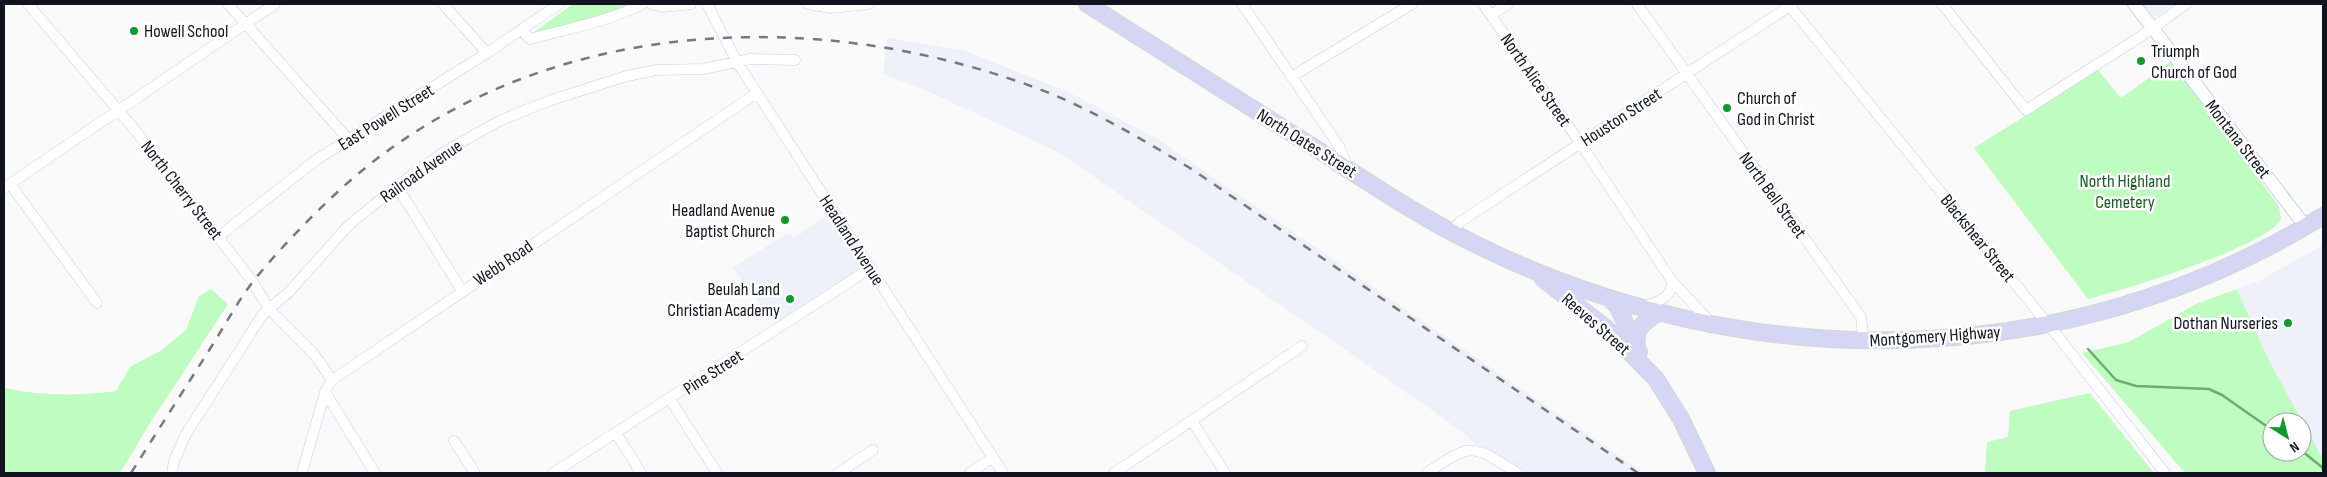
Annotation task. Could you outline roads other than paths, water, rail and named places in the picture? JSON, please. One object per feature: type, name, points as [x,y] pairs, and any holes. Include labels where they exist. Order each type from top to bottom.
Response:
[{"type":"main road","name":"North Oates Street","points":[[1087,4],[1348,169],[1452,232],[1534,270]]},
{"type":"main road","name":"Montgomery Highway","points":[[1534,270],[1624,305],[1714,326],[1770,335],[1864,341],[1943,338],[2048,324],[2122,305],[2185,284],[2253,255],[2323,216]]},
{"type":"main road","name":"Reeves Street","points":[[1534,270],[1620,342],[1656,379]]},
{"type":"main road","name":"Reeves Street","points":[[1624,305],[1631,342],[1652,368],[1656,379],[1684,425],[1707,473]]},
{"type":"main road","points":[[1620,342],[1614,324],[1614,317],[1624,305]]},
{"type":"main road","points":[[1636,350],[1638,329],[1657,313]]},
{"type":"street","name":"North Cherry Street","points":[[28,4],[119,110],[253,282],[269,308],[314,354],[332,380]]},
{"type":"street","points":[[228,4],[349,140]]},
{"type":"street","points":[[97,303],[7,186],[275,4]]},
{"type":"street","points":[[443,4],[487,53]]},
{"type":"street","name":"East Powell Street","points":[[218,237],[302,170],[487,53],[559,4]]},
{"type":"street","points":[[521,30],[530,39],[617,17],[642,4]]},
{"type":"street","points":[[651,4],[663,6],[691,4]]},
{"type":"street","name":"Headland Avenue","points":[[707,4],[737,62],[1003,473]]},
{"type":"street","points":[[808,4],[830,8],[869,4]]},
{"type":"street","points":[[1242,4],[1339,146],[1348,169]]},
{"type":"street","points":[[1291,77],[1412,4]]},
{"type":"street","name":"North Alice Street","points":[[1483,4],[1672,281],[1714,326]]},
{"type":"street","points":[[1491,15],[1508,4]]},
{"type":"street","name":"North Bell Street","points":[[1636,4],[1860,317],[1864,341]]},
{"type":"street","name":"Houston Street","points":[[1452,232],[1460,222],[1790,4]]},
{"type":"street","name":"Blackshear Street","points":[[1790,4],[2048,324],[2165,473]]},
{"type":"street","points":[[1942,4],[2026,110],[2186,4]]},
{"type":"street","name":"Montana Street","points":[[2134,4],[2306,227]]},
{"type":"street","name":"Railroad Avenue","points":[[172,473],[174,461],[186,434],[269,308],[289,292],[348,226],[434,159],[501,120],[551,100],[627,76],[656,70],[704,69],[764,58],[795,60]]},
{"type":"street","name":"Webb Road","points":[[302,473],[325,392],[332,380],[757,93]]},
{"type":"street","points":[[398,186],[462,291]]},
{"type":"street","name":"Pine Street","points":[[553,473],[670,400],[871,268]]},
{"type":"street","points":[[1624,305],[1666,298],[1672,287],[1672,281]]},
{"type":"street","points":[[1114,473],[1302,346]]},
{"type":"street","points":[[325,392],[375,473]]},
{"type":"street","points":[[670,400],[717,473]]},
{"type":"street","points":[[1192,421],[1225,473]]},
{"type":"street","points":[[616,433],[641,473]]},
{"type":"street","points":[[454,441],[476,473]]},
{"type":"street","points":[[838,473],[873,450]]},
{"type":"street","points":[[1428,473],[1462,451],[1479,451],[1517,473]]},
{"type":"street","points":[[970,473],[992,458]]},
{"type":"waterway","points":[[2088,349],[2116,380],[2136,386],[2209,389],[2222,395],[2262,423]]},
{"type":"waterway","points":[[2312,459],[2323,468]]},
{"type":"railway","points":[[131,473],[255,279],[291,238],[329,200],[406,138],[490,92],[580,60],[674,42],[770,37],[866,45],[961,64],[1052,94],[1106,120],[1193,170],[1638,473]]},
{"type":"place","name":"Howell School","points":[[134,31]]},
{"type":"place","name":"Triumph Church of God","points":[[2141,61]]},
{"type":"place","name":"Church of God in Christ","points":[[1727,108]]},
{"type":"place","name":"Headland Avenue Baptist Church","points":[[785,220]]},
{"type":"place","name":"Beulah Land Christian Academy","points":[[790,299]]},
{"type":"place","name":"Dothan Nurseries","points":[[2288,323]]},
{"type":"park label","name":"North Highland Cemetery","points":[[2125,191]]}]
